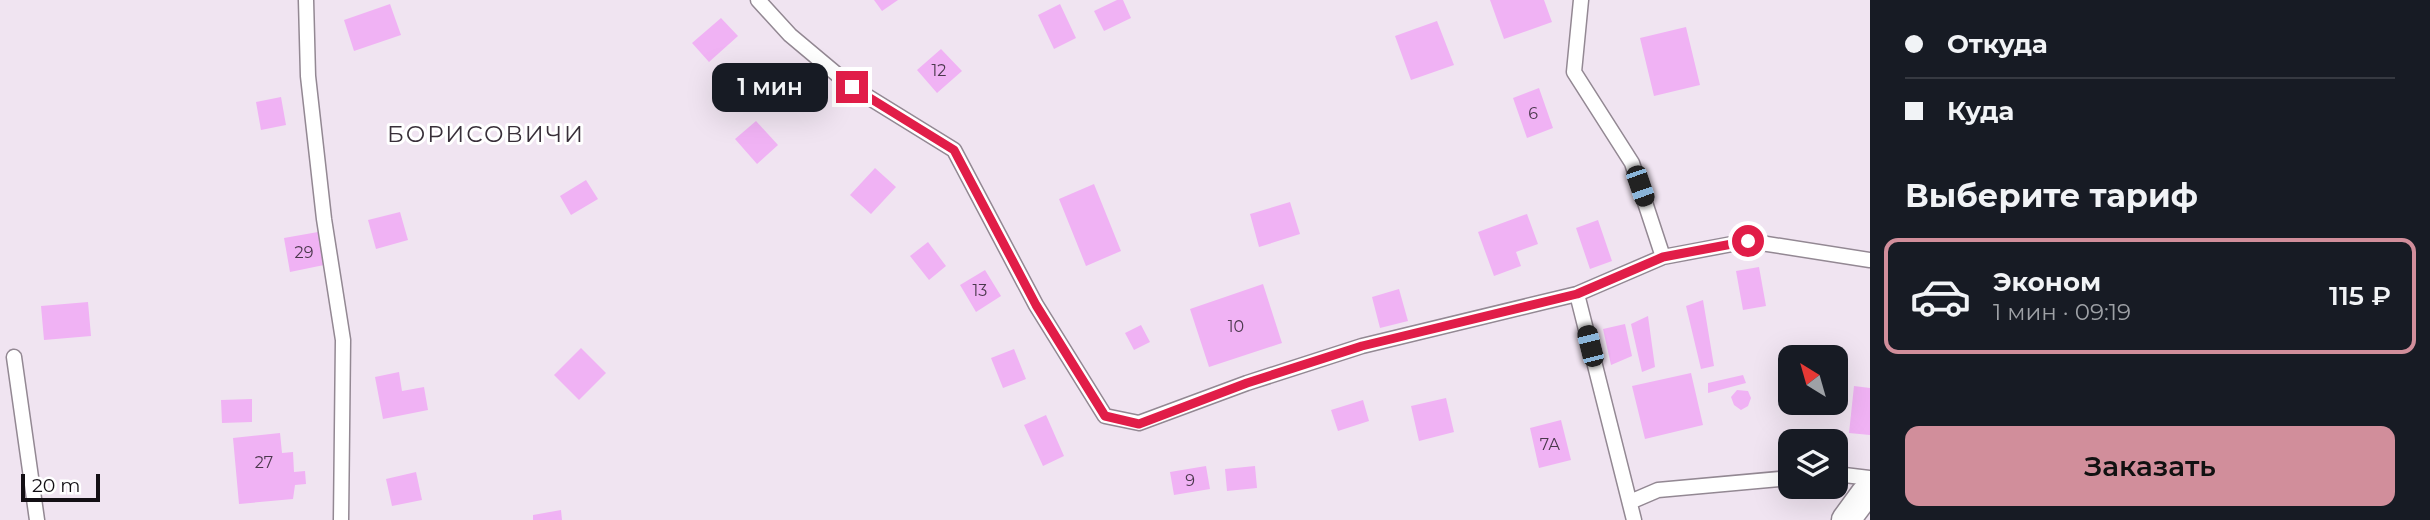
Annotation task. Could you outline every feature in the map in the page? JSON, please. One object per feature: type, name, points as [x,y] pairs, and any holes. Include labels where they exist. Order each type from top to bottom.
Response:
[{"type":"street","points":[[1846,520],[1866,494],[1870,497]]},
{"type":"lane","points":[[306,0],[307,76],[324,219],[343,340],[341,520]]},
{"type":"lane","points":[[758,0],[790,35],[852,87],[954,150],[1036,305],[1105,416],[1139,424],[1247,383],[1362,346],[1577,294],[1663,257],[1748,241],[1870,260]]},
{"type":"lane","points":[[1581,0],[1574,72],[1632,163],[1663,257]]},
{"type":"lane","points":[[1577,294],[1634,520]]},
{"type":"lane","points":[[14,357],[37,520]]},
{"type":"lane","points":[[1848,475],[1870,478]]},
{"type":"lane","points":[[1630,502],[1658,490],[1778,479]]},
{"type":"building","points":[[874,0],[898,0],[882,11]]},
{"type":"building","points":[[1117,0],[1123,0],[1131,18],[1104,31],[1094,11]]},
{"type":"building","points":[[1490,0],[1544,0],[1552,22],[1504,39]]},
{"type":"building","points":[[390,4],[401,35],[354,51],[344,20]]},
{"type":"building","points":[[1060,4],[1076,38],[1054,49],[1038,15]]},
{"type":"building","points":[[721,18],[738,36],[709,62],[692,43]]},
{"type":"building","points":[[1437,21],[1454,65],[1411,80],[1395,36]]},
{"type":"building","points":[[1686,27],[1700,85],[1654,96],[1640,38]]},
{"type":"building","points":[[941,49],[962,71],[937,93],[917,70]]},
{"type":"building","points":[[1539,88],[1553,128],[1527,138],[1513,98]]},
{"type":"building","points":[[281,97],[286,125],[261,130],[256,102]]},
{"type":"building","points":[[756,121],[778,145],[757,164],[735,139]]},
{"type":"building","points":[[875,168],[896,187],[871,214],[850,195]]},
{"type":"building","points":[[586,180],[598,199],[571,215],[560,196]]},
{"type":"building","points":[[1094,184],[1121,251],[1086,266],[1059,199]]},
{"type":"building","points":[[1290,202],[1300,234],[1259,247],[1250,214]]},
{"type":"building","points":[[400,212],[408,240],[376,249],[368,220]]},
{"type":"building","points":[[1527,214],[1538,244],[1516,252],[1521,266],[1494,276],[1478,232]]},
{"type":"building","points":[[1598,220],[1612,261],[1590,269],[1576,228]]},
{"type":"building","points":[[318,232],[324,265],[290,272],[284,238]]},
{"type":"building","points":[[928,242],[946,266],[929,280],[910,256]]},
{"type":"building","points":[[1759,267],[1766,306],[1743,310],[1736,271]]},
{"type":"building","points":[[985,270],[1001,296],[976,312],[960,285]]},
{"type":"building","points":[[1263,284],[1282,343],[1209,367],[1190,309]]},
{"type":"building","points":[[1399,289],[1408,321],[1380,328],[1372,297]]},
{"type":"building","points":[[1703,300],[1714,366],[1701,369],[1686,306]]},
{"type":"building","points":[[88,302],[91,336],[44,340],[41,306]]},
{"type":"building","points":[[1648,316],[1655,367],[1642,372],[1631,324]]},
{"type":"building","points":[[1625,324],[1632,356],[1611,365],[1603,329]]},
{"type":"building","points":[[1141,325],[1150,342],[1134,350],[1125,333]]},
{"type":"building","points":[[581,348],[606,373],[579,400],[554,375]]},
{"type":"building","points":[[1014,349],[1026,379],[1003,388],[991,358]]},
{"type":"building","points":[[399,372],[402,391],[424,387],[428,410],[383,419],[375,377]]},
{"type":"building","points":[[1691,373],[1703,425],[1645,439],[1632,386]]},
{"type":"building","points":[[1743,375],[1746,383],[1708,393],[1708,383]]},
{"type":"building","points":[[1854,386],[1870,388],[1870,435],[1849,433]]},
{"type":"building","points":[[1737,390],[1748,391],[1751,398],[1748,406],[1741,410],[1734,405],[1731,397]]},
{"type":"building","points":[[1446,398],[1454,432],[1419,441],[1411,406]]},
{"type":"building","points":[[252,399],[252,422],[222,423],[221,400]]},
{"type":"building","points":[[1363,400],[1369,421],[1338,431],[1331,410]]},
{"type":"building","points":[[1046,415],[1064,456],[1043,466],[1024,425]]},
{"type":"building","points":[[1561,420],[1571,460],[1539,468],[1530,428]]},
{"type":"building","points":[[280,433],[282,453],[293,452],[294,472],[305,471],[306,484],[295,485],[293,499],[239,504],[233,438]]},
{"type":"building","points":[[1206,466],[1210,489],[1174,495],[1170,472]]},
{"type":"building","points":[[1255,466],[1257,488],[1227,491],[1225,469]]},
{"type":"building","points":[[416,472],[422,500],[392,506],[386,479]]},
{"type":"building","points":[[561,510],[562,520],[533,520],[533,515]]},
{"type":"district","name":"БОРИСОВИЧИ","points":[[486,134]]},
{"type":"route","points":[[852,87],[954,150],[1036,305],[1105,416],[1139,424],[1247,383],[1362,346],[1577,294],[1663,257],[1748,241]]}]
